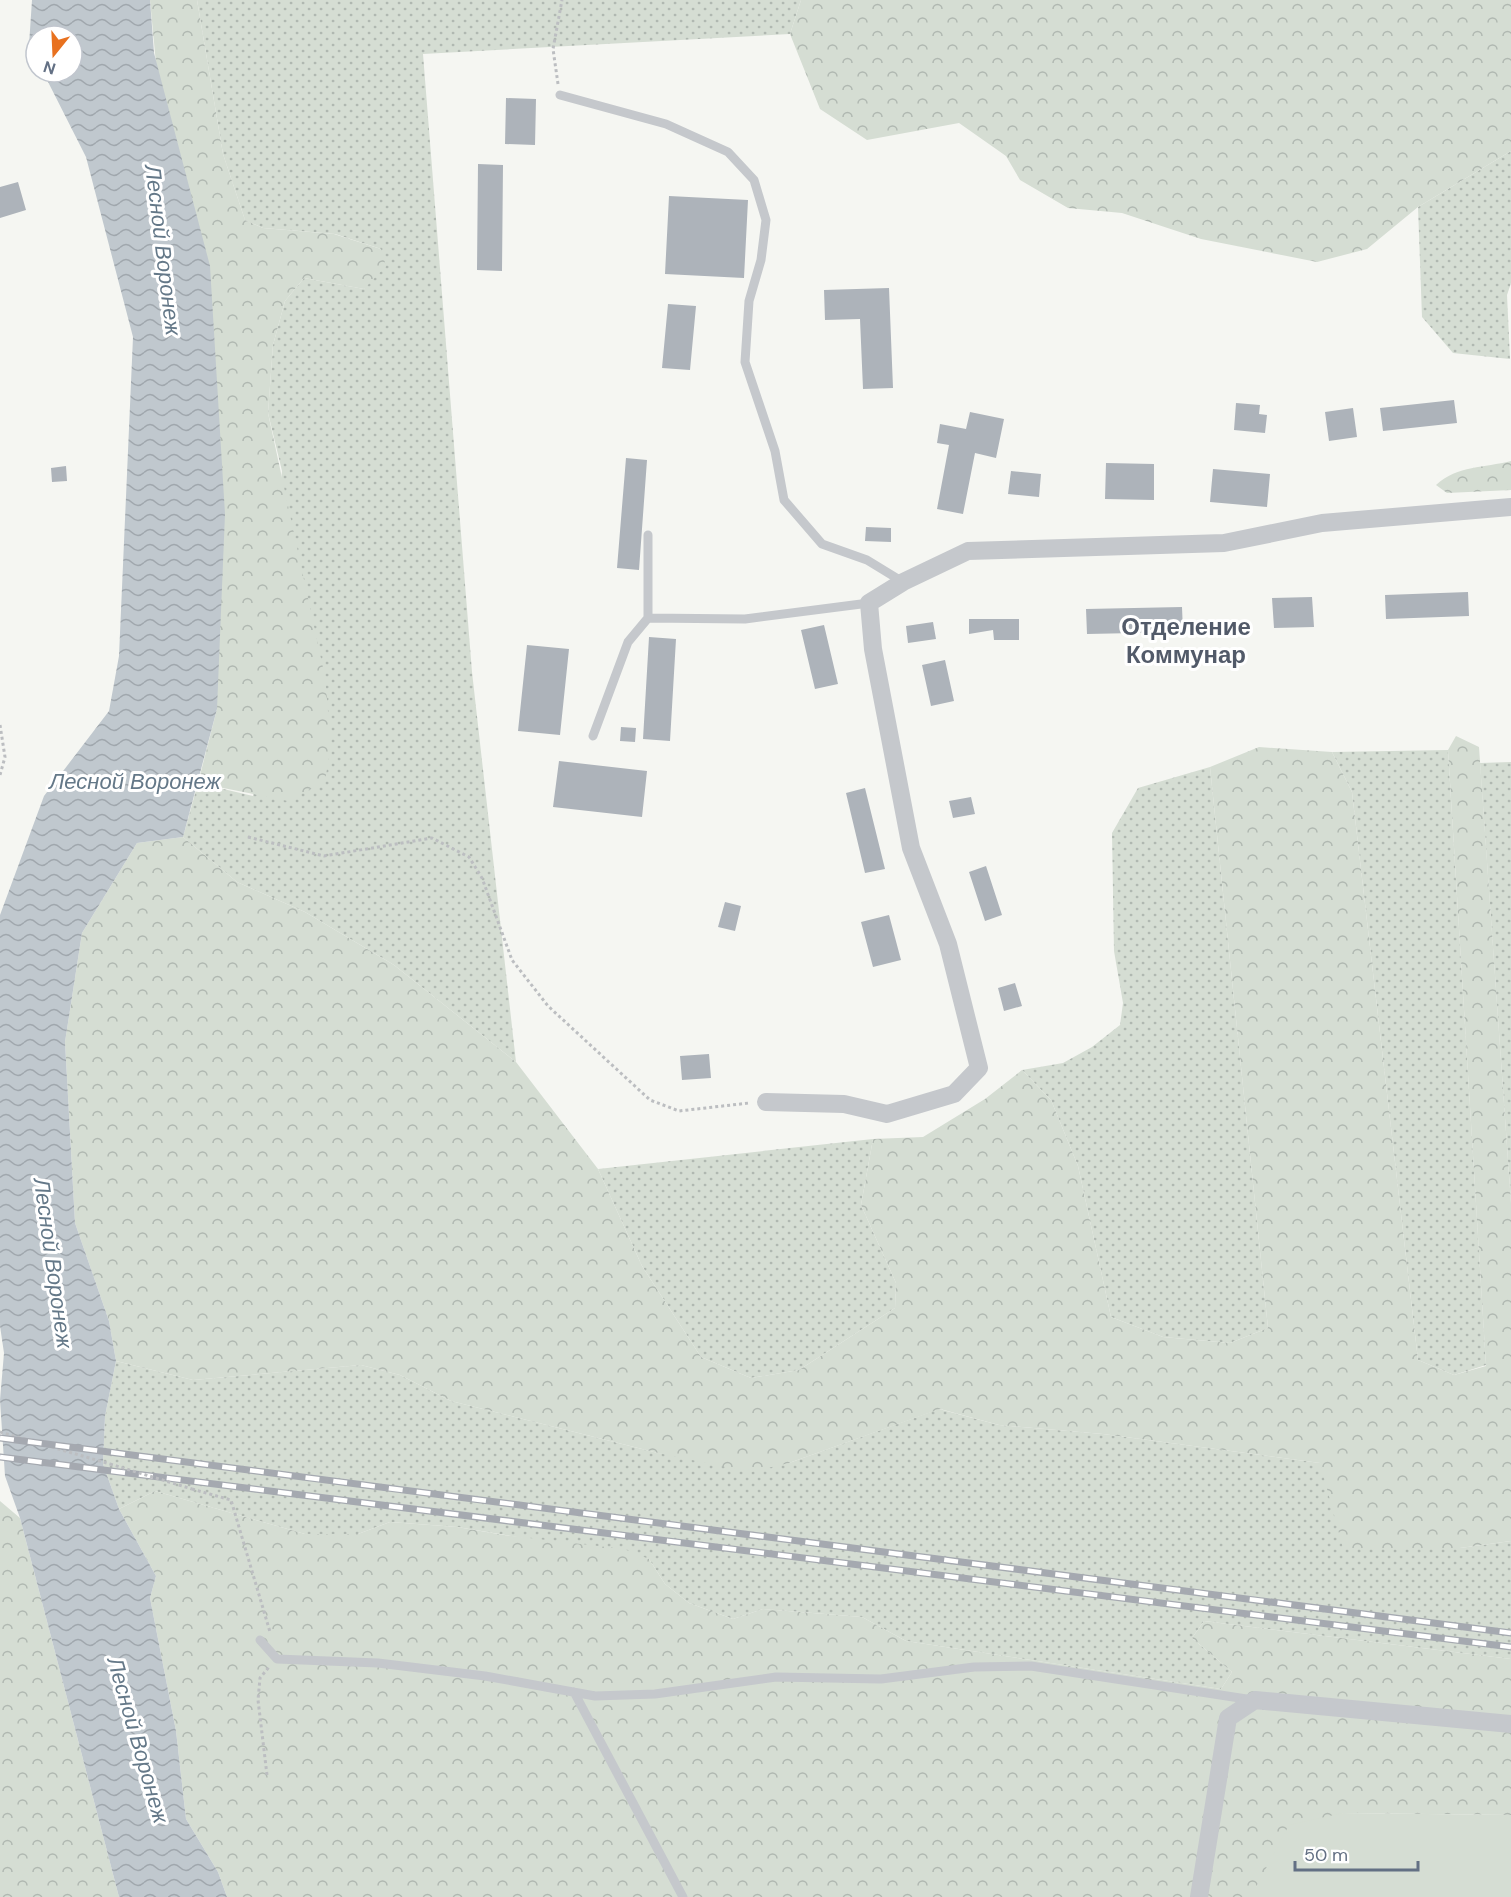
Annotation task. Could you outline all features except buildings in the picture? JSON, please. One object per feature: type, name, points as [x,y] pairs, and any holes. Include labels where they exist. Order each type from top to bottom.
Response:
[{"type":"street","points":[[766,1102],[843,1104],[887,1114],[954,1094],[979,1068],[948,944],[911,848],[873,649],[869,603],[903,582],[968,551],[1224,543],[1322,523],[1511,507]]},
{"type":"street","points":[[1199,1897],[1228,1718],[1255,1700],[1511,1724]]},
{"type":"lane","points":[[560,95],[666,124],[728,152],[754,180],[766,220],[760,260],[749,301],[745,362],[775,451],[784,500],[822,544],[867,560],[903,582]]},
{"type":"lane","points":[[593,736],[628,642],[648,618],[648,535]]},
{"type":"lane","points":[[648,618],[744,619],[869,603]]},
{"type":"lane","points":[[260,1640],[277,1659],[378,1663],[484,1676],[595,1696],[655,1694],[776,1677],[881,1679],[974,1667],[1031,1666],[1255,1700]]},
{"type":"lane","points":[[574,1692],[683,1897]]},
{"type":"path","points":[[560,95],[553,49],[562,0]]},
{"type":"path","points":[[0,725],[5,757],[0,775]]},
{"type":"path","points":[[248,837],[324,856],[432,838],[469,857],[482,878],[512,960],[548,1006],[650,1100],[680,1111],[766,1102]]},
{"type":"path","points":[[0,1432],[231,1500],[249,1555],[277,1659],[260,1678],[258,1700],[267,1775]]},
{"type":"green space","points":[[150,0],[197,0],[223,154],[245,220],[263,228],[334,234],[381,249],[386,266],[364,289],[304,278],[285,301],[273,345],[268,413],[325,677],[331,745],[325,781],[288,801],[198,783],[217,709]]},
{"type":"green space","points":[[197,0],[801,0],[790,34],[423,54],[472,672],[516,1062],[394,965],[305,912],[237,882],[183,837],[198,783],[253,796],[282,471],[268,413],[273,345],[285,301],[304,278],[364,289],[381,249],[335,234],[263,228],[245,220],[223,154]]},
{"type":"green space","points":[[801,0],[1511,0],[1511,151],[1418,207],[1367,249],[1317,262],[1201,239],[1122,213],[1068,208],[1020,180],[1006,156],[959,123],[867,140],[820,109],[790,34]]},
{"type":"green space","points":[[1511,151],[1511,283],[1507,295],[1510,359],[1453,353],[1422,317],[1418,207]]},
{"type":"green space","points":[[1511,461],[1511,490],[1447,493],[1436,485],[1462,470]]},
{"type":"green space","points":[[1456,736],[1479,747],[1511,1203],[1511,1541],[1460,1548],[1343,1548],[1320,1463],[1103,1434],[999,1425],[940,1409],[789,1463],[750,1472],[658,1453],[451,1401],[400,1375],[361,1365],[193,1380],[116,1361],[109,1321],[75,1223],[65,1042],[82,933],[137,843],[183,837],[237,882],[305,912],[394,965],[516,1062],[598,1169],[642,1266],[701,1357],[751,1378],[799,1370],[895,1308],[896,1283],[861,1205],[873,1139],[923,1137],[985,1099],[1022,1070],[1051,1100],[1078,1166],[1111,1317],[1163,1337],[1230,1343],[1268,1328],[1210,767],[1259,747],[1332,752],[1352,792],[1418,1360],[1454,1375],[1486,1366],[1448,750]]},
{"type":"green space","points":[[1448,750],[1486,1365],[1454,1375],[1418,1360],[1352,792],[1332,752]]},
{"type":"green space","points":[[1511,762],[1511,1203],[1480,763]]},
{"type":"green space","points":[[1210,767],[1268,1328],[1230,1343],[1163,1337],[1111,1317],[1078,1166],[1051,1100],[1022,1070],[1063,1063],[1092,1047],[1120,1025],[1123,1003],[1114,951],[1112,833],[1138,788]]},
{"type":"green space","points":[[873,1139],[861,1205],[896,1283],[895,1308],[799,1370],[751,1378],[701,1357],[642,1266],[598,1169]]},
{"type":"green space","points":[[116,1361],[193,1380],[361,1365],[400,1375],[451,1401],[658,1453],[789,1463],[939,1409],[999,1425],[1103,1434],[1320,1463],[1460,1548],[1511,1541],[1511,1659],[1204,1621],[1192,1638],[1232,1672],[1221,1689],[906,1641],[862,1617],[763,1609],[733,1619],[689,1603],[665,1584],[649,1559],[457,1527],[390,1522],[358,1534],[305,1534],[155,1491],[119,1509],[103,1464],[105,1416]]},
{"type":"green space","points":[[155,1491],[305,1534],[358,1534],[390,1522],[457,1527],[624,1549],[649,1559],[665,1584],[689,1603],[733,1619],[763,1609],[862,1617],[906,1641],[1221,1689],[1232,1672],[1192,1638],[1204,1621],[1511,1659],[1511,1815],[1343,1813],[1256,1887],[1256,1897],[227,1897],[218,1872],[186,1819],[176,1731],[150,1598],[156,1576],[119,1509]]},
{"type":"green space","points":[[0,1501],[20,1518],[119,1897],[0,1897]]},
{"type":"green space","points":[[1343,1813],[1511,1815],[1511,1897],[1256,1897],[1256,1887],[1289,1825]]},
{"type":"water","name":"Лесной Воронеж","points":[[32,0],[150,0],[154,53],[210,266],[225,514],[217,709],[183,837],[137,843],[82,933],[65,1042],[75,1223],[109,1321],[116,1361],[105,1416],[103,1464],[119,1509],[156,1576],[150,1598],[176,1731],[186,1819],[218,1872],[227,1897],[119,1897],[20,1518],[5,1476],[0,1400],[4,1353],[0,1326],[0,915],[44,796],[109,711],[119,656],[133,337],[86,157],[49,84],[84,84],[84,24],[30,24]]},
{"type":"railway","points":[[0,1438],[1511,1633]]},
{"type":"railway","points":[[0,1457],[1511,1647]]},
{"type":"district","name":"Отделение Коммунар","points":[[1186,640]]}]
